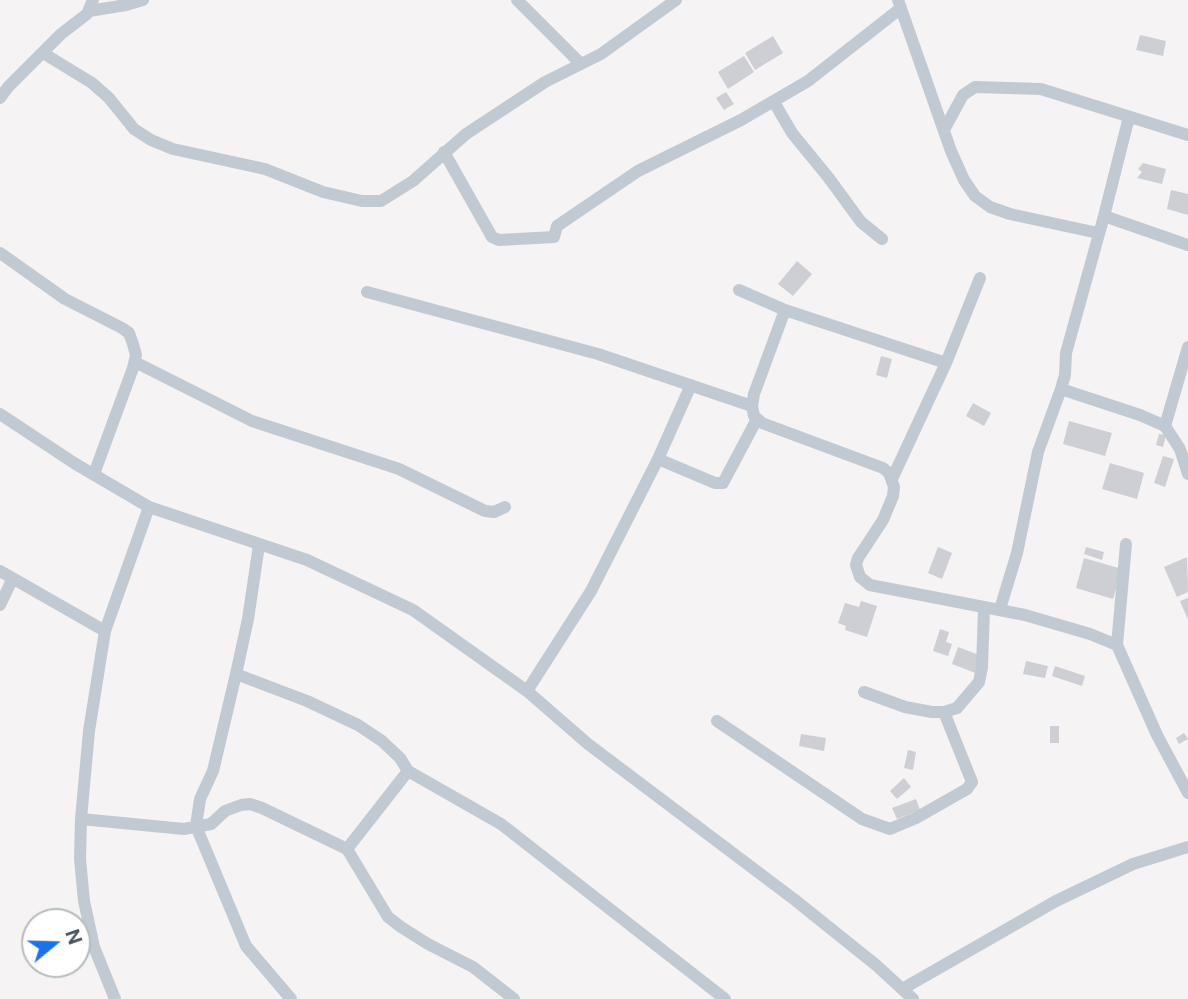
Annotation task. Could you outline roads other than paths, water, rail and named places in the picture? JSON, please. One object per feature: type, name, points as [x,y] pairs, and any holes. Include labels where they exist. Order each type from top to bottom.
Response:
[{"type":"street","points":[[0,98],[91,6],[126,5],[143,0]]},
{"type":"street","points":[[517,0],[580,63]]},
{"type":"street","points":[[43,53],[92,83],[109,98],[134,129],[151,140],[173,149],[265,169],[323,192],[362,201],[381,201],[413,181],[466,134],[533,89],[601,54],[659,5],[676,0]]},
{"type":"street","points":[[444,152],[492,237],[499,240],[554,237],[557,226],[638,171],[774,102],[808,81],[900,4],[944,130],[964,180],[975,197],[990,207],[1010,214],[1098,233]]},
{"type":"street","points":[[944,130],[963,95],[975,88],[1041,89],[1188,135]]},
{"type":"street","points":[[774,102],[792,133],[861,222],[882,239]]},
{"type":"street","points":[[1000,610],[1019,543],[1038,452],[1065,375],[1066,353],[1129,117]]},
{"type":"street","points":[[1104,216],[1188,245]]},
{"type":"street","points":[[0,253],[65,299],[122,328],[134,344],[135,362],[94,474]]},
{"type":"street","points":[[980,278],[946,363],[892,479],[893,496],[883,520],[858,558],[856,565],[860,577],[870,585],[1000,610],[1090,634],[1117,645]]},
{"type":"street","points":[[739,290],[785,310],[946,363]]},
{"type":"street","points":[[367,292],[598,354],[752,405]]},
{"type":"street","points":[[785,310],[752,405],[754,416],[762,423],[883,468],[892,479]]},
{"type":"street","points":[[1165,426],[1188,347]]},
{"type":"street","points":[[135,362],[252,421],[399,468],[485,511],[494,512],[505,507]]},
{"type":"street","points":[[527,691],[591,591],[658,459],[691,385]]},
{"type":"street","points":[[1061,388],[1157,420],[1165,426],[1180,449],[1188,474]]},
{"type":"street","points":[[0,414],[31,436],[149,507],[307,560],[414,610],[527,691],[587,744],[795,900],[904,988],[913,999]]},
{"type":"street","points":[[658,459],[715,483],[723,483],[757,419]]},
{"type":"street","points":[[116,999],[94,947],[84,901],[80,859],[81,819],[89,731],[105,631],[149,507]]},
{"type":"street","points":[[1126,544],[1117,645],[1157,735],[1188,793]]},
{"type":"street","points":[[259,545],[250,608],[236,674],[213,771],[200,799],[197,827],[246,946],[290,999]]},
{"type":"street","points":[[0,571],[105,631]]},
{"type":"street","points":[[0,605],[12,580]]},
{"type":"street","points":[[864,692],[905,707],[932,712],[944,712],[964,702],[979,682],[984,609]]},
{"type":"street","points":[[236,674],[307,701],[358,725],[382,741],[400,758],[408,771],[501,824],[725,999]]},
{"type":"street","points":[[717,721],[862,819],[890,829],[916,818],[967,789],[972,782],[944,712]]},
{"type":"street","points":[[347,849],[408,771]]},
{"type":"street","points":[[81,819],[165,828],[197,827],[211,824],[234,807],[250,804],[347,849],[388,917],[428,944],[473,967],[514,999]]},
{"type":"street","points":[[904,988],[1056,901],[1133,864],[1188,847]]}]
